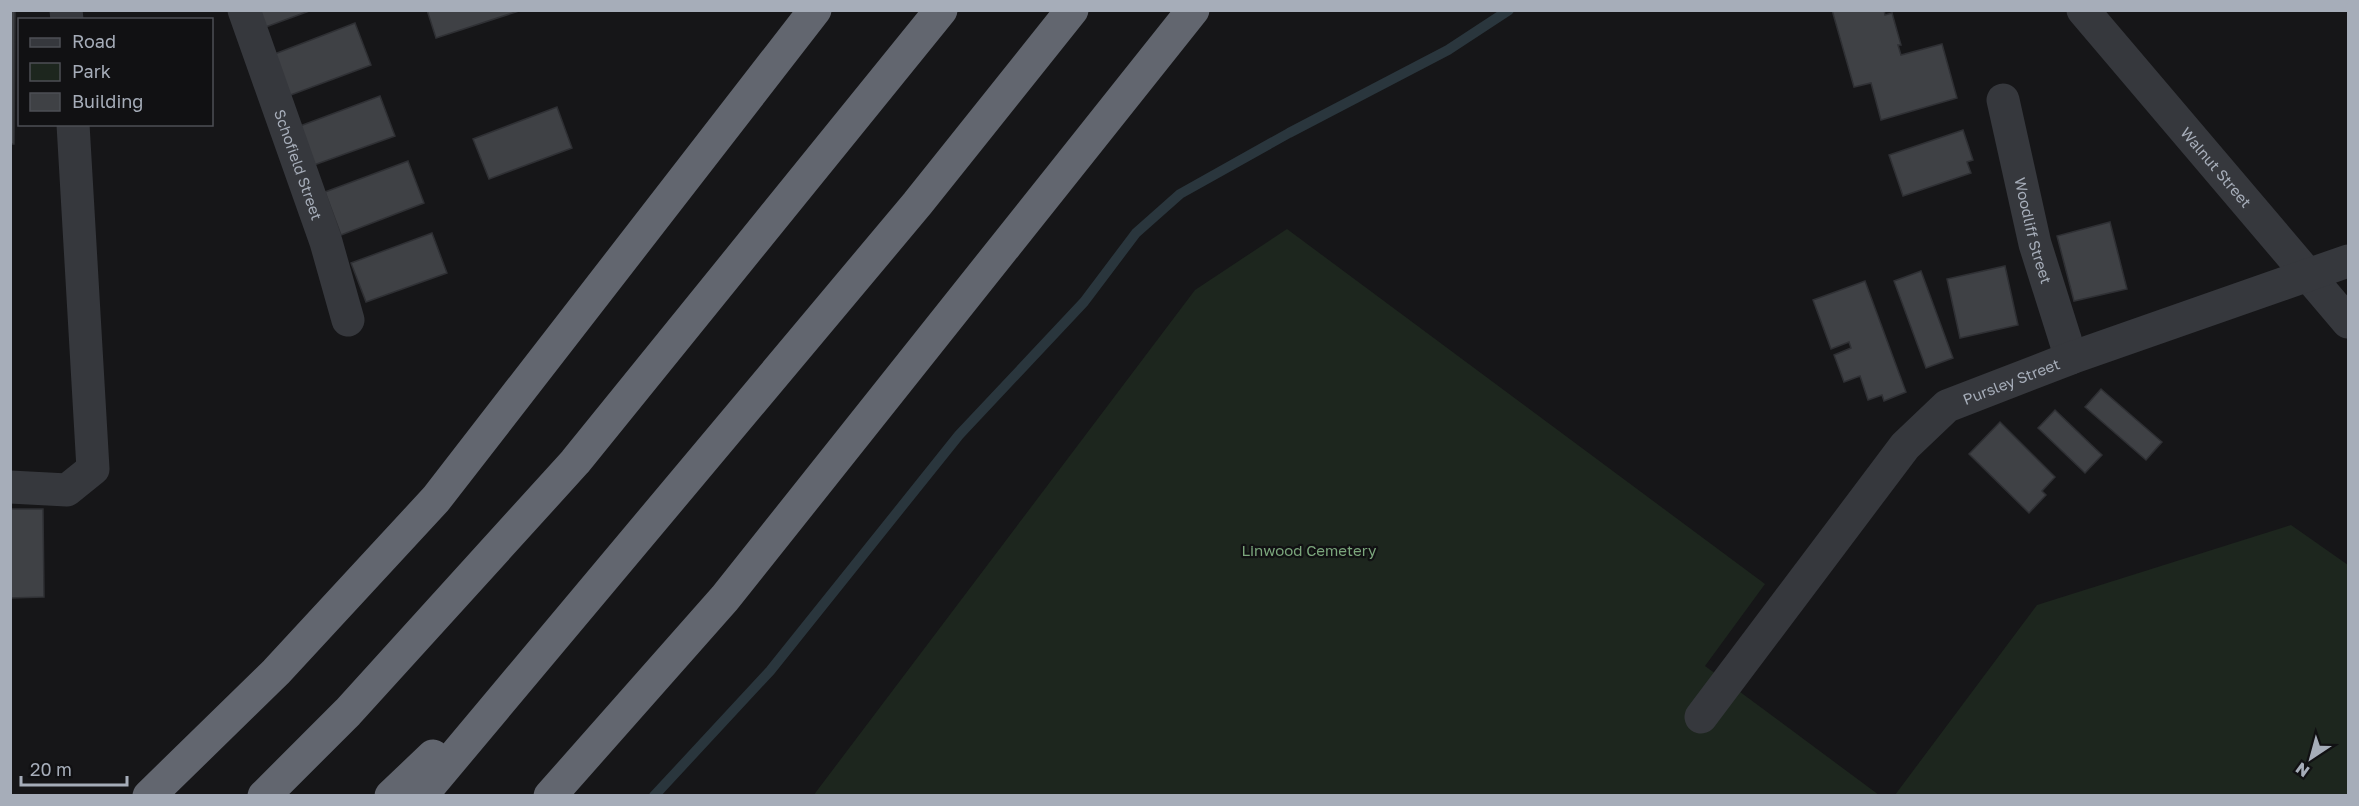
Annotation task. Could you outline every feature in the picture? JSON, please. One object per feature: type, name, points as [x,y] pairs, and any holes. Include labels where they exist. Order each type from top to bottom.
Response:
[{"type":"highway","points":[[149,795],[276,672],[436,499],[815,10]]},
{"type":"highway","points":[[264,795],[348,712],[575,462],[940,10]]},
{"type":"highway","points":[[422,795],[917,204],[1072,10]]},
{"type":"highway","points":[[550,795],[725,598],[1193,10]]},
{"type":"highway","points":[[391,795],[551,642]]},
{"type":"street","name":"Schofield Street","points":[[244,10],[326,242],[348,320]]},
{"type":"street","name":"Walnut Street","points":[[2083,10],[2349,322]]},
{"type":"street","name":"Woodliff Street","points":[[2003,100],[2035,244],[2071,358]]},
{"type":"street","points":[[10,487],[67,490],[93,469],[73,126]]},
{"type":"street","name":"Pursley Street","points":[[1701,717],[1905,446],[1947,406],[2071,358],[2349,261]]},
{"type":"green space","name":"Linwood Cemetery","points":[[1287,229],[1765,584],[1705,666],[1879,795],[813,796],[1195,290]]},
{"type":"green space","points":[[2291,525],[2348,565],[2348,795],[1895,795],[2037,605]]},
{"type":"building","points":[[10,10],[15,10],[14,144],[10,144]]},
{"type":"building","points":[[257,10],[312,10],[263,28]]},
{"type":"building","points":[[427,10],[522,10],[436,38]]},
{"type":"building","points":[[1832,10],[1884,10],[1885,15],[1892,13],[1901,45],[1898,45],[1901,55],[1942,44],[1957,98],[1881,120],[1871,83],[1854,87]]},
{"type":"building","points":[[355,23],[371,65],[288,96],[272,55]]},
{"type":"building","points":[[380,96],[395,136],[314,165],[300,126]]},
{"type":"building","points":[[557,107],[572,148],[489,179],[473,139]]},
{"type":"building","points":[[1963,130],[1973,160],[1967,162],[1971,173],[1903,196],[1889,155]]},
{"type":"building","points":[[408,161],[424,203],[341,235],[325,192]]},
{"type":"building","points":[[2110,222],[2127,289],[2074,301],[2057,236]]},
{"type":"building","points":[[432,233],[447,273],[366,302],[351,263]]},
{"type":"building","points":[[2005,266],[2018,325],[1960,338],[1947,279]]},
{"type":"building","points":[[1921,271],[1953,358],[1926,368],[1894,281]]},
{"type":"building","points":[[1865,281],[1906,392],[1884,401],[1882,395],[1868,400],[1860,376],[1844,382],[1834,355],[1851,348],[1849,342],[1831,349],[1813,300]]},
{"type":"building","points":[[2101,389],[2162,442],[2146,460],[2085,407]]},
{"type":"building","points":[[2055,410],[2102,455],[2085,473],[2038,428]]},
{"type":"building","points":[[2000,422],[2055,477],[2042,491],[2046,495],[2029,513],[1969,454]]},
{"type":"building","points":[[10,509],[43,509],[44,597],[10,598]]},
{"type":"waterway","points":[[654,796],[770,671],[959,435],[1084,302],[1136,233],[1180,194],[1289,133],[1448,50],[1509,10]]}]
